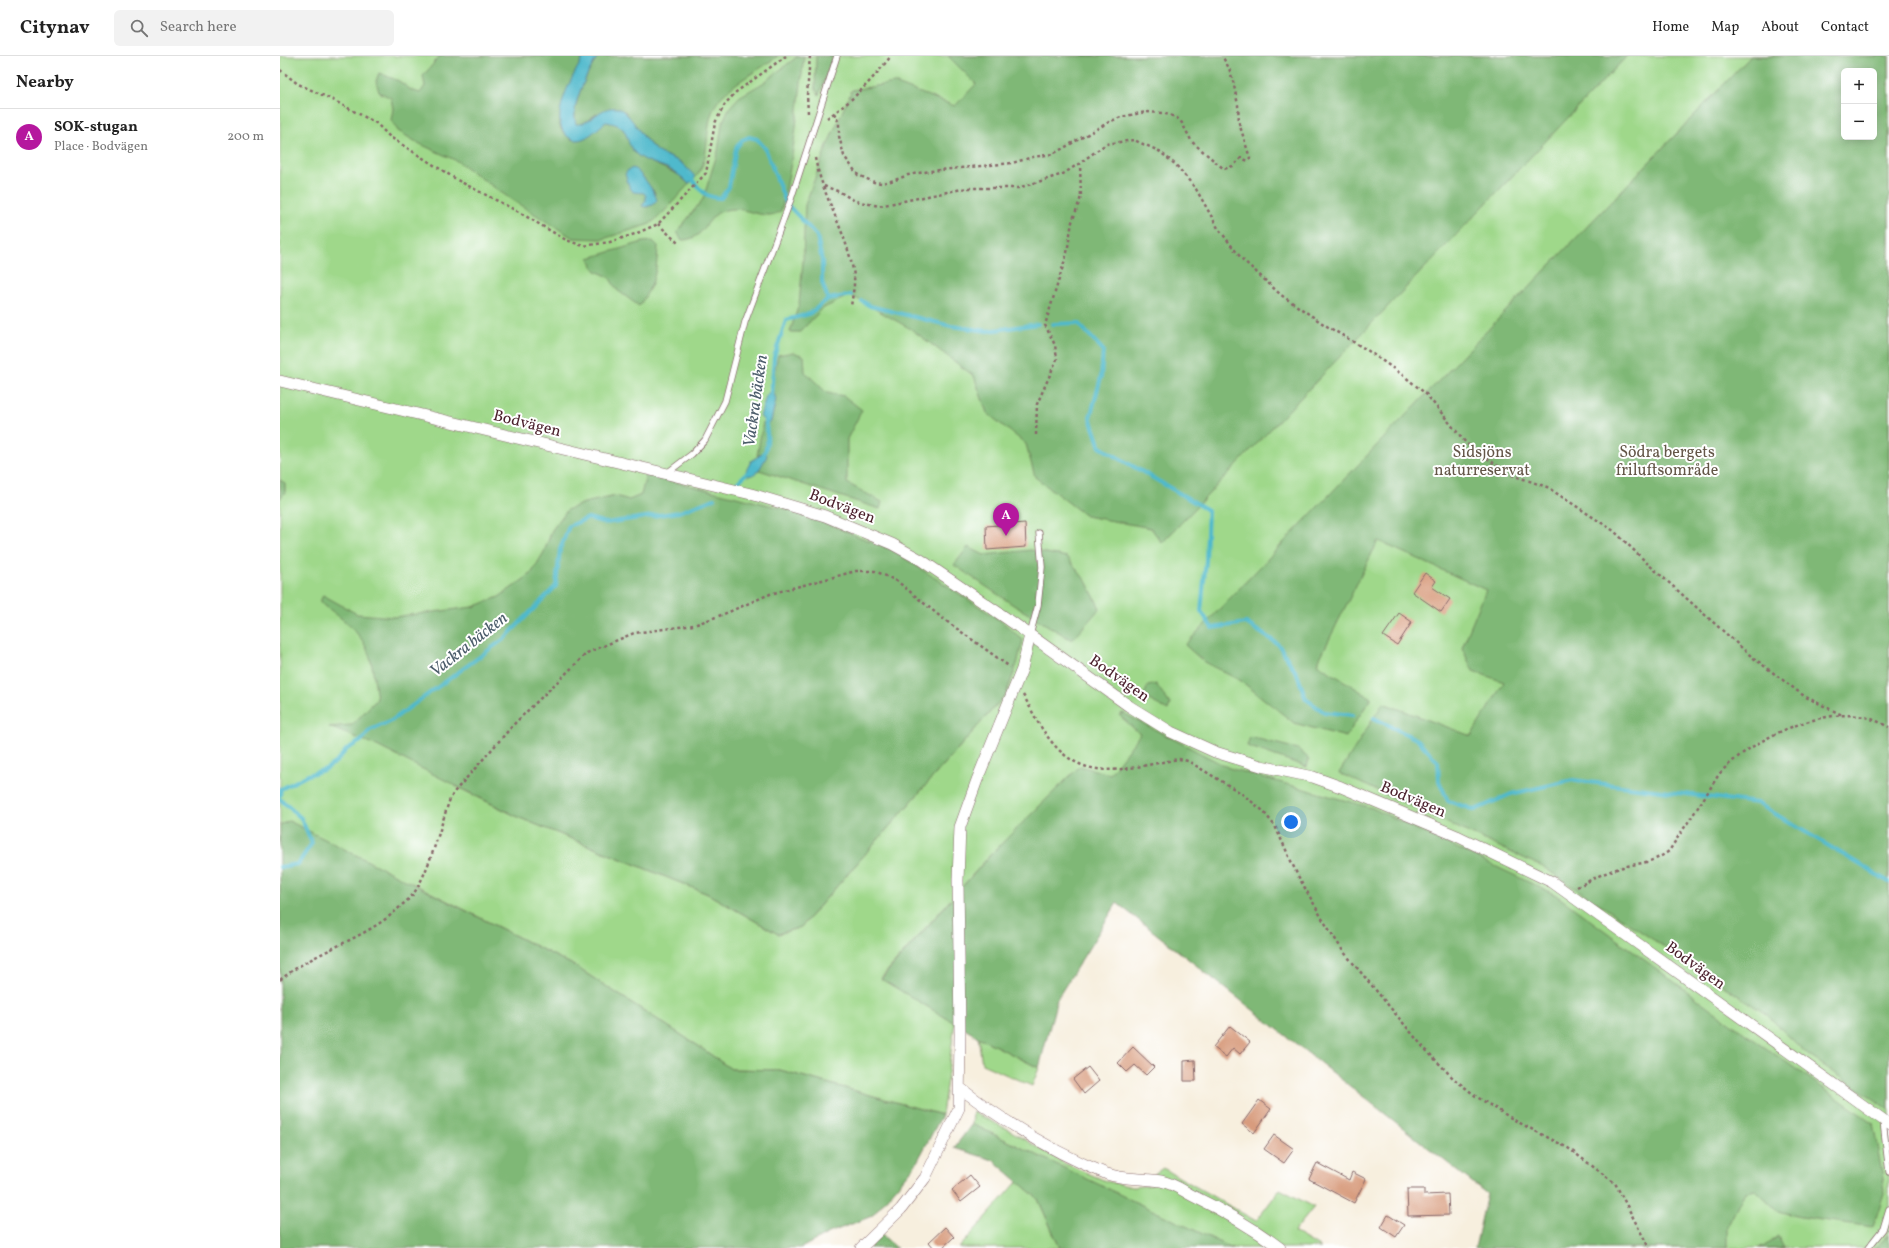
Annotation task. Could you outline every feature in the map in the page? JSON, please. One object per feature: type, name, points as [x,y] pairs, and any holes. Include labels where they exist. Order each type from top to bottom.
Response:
[{"type":"street","name":"Bodvägen","points":[[280,381],[751,494],[825,516],[892,544],[921,560],[956,583],[1158,726],[1200,746],[1261,766],[1313,777],[1341,787],[1457,836],[1552,882],[1886,1122]]},
{"type":"street","points":[[861,1248],[900,1209],[925,1178],[959,1108],[958,880],[960,827],[976,780],[1019,674],[1030,635]]},
{"type":"street","points":[[960,1088],[1024,1133],[1070,1158],[1109,1174],[1138,1180],[1161,1181],[1173,1185],[1224,1211],[1280,1248]]},
{"type":"lane","points":[[666,473],[692,454],[705,440],[725,401],[745,322],[791,199],[837,56]]},
{"type":"lane","points":[[1030,635],[1038,606],[1042,567],[1039,533]]},
{"type":"lane","points":[[1886,1122],[1889,1172]]},
{"type":"lane","points":[[1868,1248],[1883,1229],[1889,1209]]},
{"type":"path","points":[[280,70],[298,84],[332,99],[376,122],[390,137],[459,181],[517,211],[566,240],[584,246],[610,242],[635,234],[658,224],[706,173],[715,123],[725,104],[736,92],[786,56]]},
{"type":"path","points":[[817,118],[826,119],[845,107],[864,89],[891,56]]},
{"type":"path","points":[[834,113],[839,123],[839,136],[844,156],[858,175],[874,182],[882,183],[908,175],[930,171],[1012,163],[1033,157],[1053,154],[1109,122],[1121,117],[1146,112],[1162,113],[1176,117],[1182,124],[1192,142],[1209,156],[1215,164],[1227,169],[1241,158],[1248,161],[1250,158],[1239,123],[1238,106],[1233,81],[1229,68],[1222,56]]},
{"type":"path","points":[[851,307],[854,277],[844,238],[824,186],[840,192],[855,201],[879,206],[967,188],[1018,188],[1063,174],[1106,144],[1134,140],[1159,151],[1176,165],[1196,189],[1218,228],[1241,258],[1281,295],[1325,325],[1367,350],[1404,376],[1426,394],[1466,443],[1510,474],[1547,487],[1614,531],[1647,563],[1751,656],[1804,696],[1842,715]]},
{"type":"path","points":[[1036,435],[1037,404],[1057,359],[1055,345],[1045,325],[1067,253],[1072,222],[1081,197],[1080,163]]},
{"type":"path","points":[[658,224],[678,243]]},
{"type":"path","points":[[280,980],[293,969],[316,956],[371,930],[393,914],[414,893],[425,871],[450,799],[455,791],[516,722],[587,653],[634,633],[694,625],[770,594],[824,578],[856,571],[875,572],[897,581],[942,618],[1019,674],[1021,691],[1042,729],[1064,756],[1074,763],[1090,769],[1108,770],[1179,760],[1188,761],[1241,793],[1262,810],[1274,826],[1297,874],[1323,920],[1343,951],[1424,1048],[1453,1078],[1477,1098],[1516,1121],[1568,1148],[1615,1182],[1649,1248]]},
{"type":"path","points":[[1565,892],[1614,869],[1654,861],[1669,851],[1719,774],[1732,761],[1753,746],[1776,734],[1804,723],[1842,715],[1872,719],[1889,727]]},
{"type":"green space","name":"Sidsjöns naturreservat","points":[[280,56],[1889,56],[1889,1248],[1629,1248],[1363,989],[993,852],[881,978],[955,1023],[942,1115],[780,1070],[731,1069],[697,1045],[573,965],[410,882],[280,972]],"holes":[[[1015,670],[1006,694],[801,927],[778,934],[708,894],[520,818],[455,786]]]},
{"type":"green space","points":[[440,56],[584,56],[563,103],[560,122],[563,132],[572,140],[606,122],[614,123],[621,127],[627,134],[634,152],[640,157],[679,175],[689,184],[662,214],[650,224],[603,239],[573,238],[512,200],[457,161],[418,143],[398,131],[391,120],[393,109],[391,98],[379,92],[376,81],[379,73],[399,81],[411,90],[420,93],[425,86],[423,76]],"holes":[[[642,175],[647,184],[655,192],[648,207],[642,206],[647,196],[644,193]]]},
{"type":"green space","points":[[598,56],[778,56],[742,80],[724,94],[718,102],[710,118],[704,161],[701,170],[696,177],[681,162],[657,152],[637,129],[625,111],[596,114],[581,125],[576,125],[576,108],[581,89]]},
{"type":"green space","points":[[798,56],[804,56],[798,114],[781,211],[769,215],[739,209],[720,212],[711,219],[700,233],[689,239],[682,240],[677,232],[703,199],[718,151],[722,124],[729,108],[739,97],[763,83]]},
{"type":"green space","points":[[816,56],[833,56],[819,95],[815,88]]},
{"type":"green space","points":[[948,56],[1627,56],[1162,543],[1151,528],[1086,516],[1035,477],[1026,444],[987,413],[974,376],[911,329],[850,295],[822,309],[800,332],[790,332],[799,304],[803,262],[805,205],[826,148],[852,90],[894,83],[955,106],[976,84]]},
{"type":"green space","name":"Södra bergets friluftsområde","points":[[1751,56],[1889,56],[1889,1109],[1808,1055],[1766,1014],[1543,867],[1339,773],[1383,703],[1471,736],[1504,682],[1473,671],[1462,648],[1486,590],[1378,541],[1317,664],[1371,698],[1346,737],[1294,723],[1241,681],[1204,662],[1185,645]]},
{"type":"green space","points":[[653,241],[658,246],[654,278],[639,306],[617,290],[609,277],[596,271],[589,258],[643,242]]},
{"type":"green space","points":[[793,352],[804,356],[805,372],[827,393],[844,396],[862,410],[847,439],[847,483],[882,502],[880,509],[759,470],[765,452],[757,456],[763,422],[770,423],[774,409],[773,391],[770,391],[778,355]]},
{"type":"green space","points":[[646,475],[798,512],[892,550],[1001,621],[1023,640],[1017,664],[1006,694],[801,927],[778,934],[708,894],[520,818],[373,744],[329,727],[352,725],[377,699],[369,653],[366,646],[353,629],[320,602],[323,595],[357,614],[394,617],[473,607],[499,597],[531,574],[544,552],[552,530],[567,510],[584,503],[616,496],[629,500],[641,495]]},
{"type":"green space","points":[[280,480],[285,483],[285,492],[280,499]]},
{"type":"green space","points":[[968,547],[984,555],[1031,550],[1067,557],[1086,581],[1100,608],[1072,640],[1015,606],[954,565]]},
{"type":"green space","points":[[1156,684],[1170,704],[1168,710],[1143,697],[1148,686]]},
{"type":"green space","points":[[1123,713],[1229,768],[1372,808],[1556,895],[1733,1025],[1873,1123],[1885,1190],[1873,1227],[1800,1217],[1778,1211],[1756,1190],[1745,1192],[1727,1227],[1727,1248],[1475,1248],[1487,1194],[1117,903],[1057,999],[1039,1068],[978,1037],[881,979],[993,852],[1080,766],[1110,774],[1140,734],[1119,715]]},
{"type":"green space","points":[[1250,737],[1298,749],[1309,759],[1307,767],[1247,746]]},
{"type":"green space","points":[[289,821],[573,965],[697,1045],[731,1069],[780,1070],[942,1115],[916,1164],[872,1216],[829,1233],[801,1248],[280,1248],[280,825]]},
{"type":"green space","points":[[978,1037],[1039,1068],[1032,1086],[982,1064]]},
{"type":"green space","points":[[973,1112],[1011,1131],[1064,1163],[1106,1181],[1133,1187],[1152,1185],[1154,1174],[1163,1168],[1256,1221],[1280,1189],[1314,1207],[1294,1232],[1321,1248],[1229,1248],[972,1124]]},
{"type":"green space","points":[[972,1124],[1232,1248],[1060,1248],[1038,1199],[993,1160],[954,1148]]},
{"type":"green space","points":[[1018,1181],[1038,1199],[1060,1248],[959,1248]]},
{"type":"green space","points":[[882,1235],[897,1248],[869,1248]]},
{"type":"green space","points":[[1889,1235],[1889,1248],[1874,1248]]},
{"type":"green space","points":[[1778,1237],[1784,1248],[1759,1248]]},
{"type":"water","points":[[584,56],[598,56],[585,80],[578,98],[575,116],[576,124],[586,122],[600,112],[611,108],[621,109],[625,112],[651,146],[663,154],[680,162],[696,177],[689,184],[672,171],[647,161],[635,153],[631,148],[624,130],[614,124],[606,122],[583,139],[577,140],[567,136],[562,128],[560,118],[561,108],[569,84]]},
{"type":"water","points":[[633,168],[644,178],[654,193],[657,201],[653,205],[645,207],[642,206],[646,200],[646,196],[644,193],[633,192],[629,186],[625,174],[628,170]]},
{"type":"water","points":[[770,391],[773,391],[776,399],[771,421],[770,423],[766,424],[760,416],[766,396]]},
{"type":"water","points":[[765,452],[767,456],[757,472],[748,476],[746,471],[751,461]]},
{"type":"building","points":[[1025,523],[1026,547],[987,550],[986,526]]},
{"type":"building","points":[[1425,573],[1436,581],[1432,587],[1450,599],[1441,612],[1412,592]]},
{"type":"building","points":[[1399,613],[1412,622],[1397,645],[1383,636]]},
{"type":"building","points":[[1230,1026],[1250,1042],[1240,1054],[1233,1048],[1226,1057],[1213,1047]]},
{"type":"building","points":[[1133,1047],[1154,1067],[1146,1075],[1135,1065],[1127,1072],[1118,1063]]},
{"type":"building","points":[[1195,1060],[1196,1081],[1184,1081],[1184,1061]]},
{"type":"building","points":[[1088,1067],[1099,1081],[1084,1094],[1073,1079]]},
{"type":"building","points":[[1259,1100],[1271,1109],[1254,1133],[1242,1124]]},
{"type":"building","points":[[1274,1135],[1294,1149],[1284,1163],[1264,1149]]},
{"type":"building","points":[[1317,1163],[1349,1180],[1352,1172],[1366,1179],[1354,1203],[1309,1179]]},
{"type":"building","points":[[970,1175],[980,1187],[961,1202],[952,1190]]},
{"type":"building","points":[[1407,1189],[1424,1189],[1424,1195],[1448,1194],[1449,1215],[1408,1216]]},
{"type":"building","points":[[1388,1215],[1404,1225],[1396,1237],[1381,1227]]},
{"type":"building","points":[[945,1227],[954,1237],[942,1248],[934,1248],[929,1242]]},
{"type":"waterway","name":"Vackra bäcken","points":[[690,177],[706,195],[721,198],[729,187],[736,148],[742,140],[749,137],[757,139],[765,148],[786,203],[817,236],[822,261],[822,282],[828,299],[809,314],[786,320],[774,357],[771,395]]},
{"type":"waterway","points":[[828,299],[851,295]]},
{"type":"waterway","points":[[862,301],[870,306],[951,326],[988,331],[1038,324]]},
{"type":"waterway","points":[[1053,324],[1078,323],[1103,350],[1101,377],[1090,418],[1100,447],[1208,510],[1206,560],[1201,611],[1212,628],[1246,623],[1278,644],[1297,674],[1306,699],[1324,712],[1353,715]]},
{"type":"waterway","name":"Vackra bäcken","points":[[762,457],[765,453],[767,443],[765,419]]},
{"type":"waterway","name":"Vackra bäcken","points":[[737,483],[751,469]]},
{"type":"waterway","name":"Vackra bäcken","points":[[280,795],[281,789],[308,775],[326,769],[337,761],[347,749],[361,741],[370,730],[391,721],[504,639],[556,586],[560,549],[569,526],[588,518],[606,523],[679,512],[714,499]]},
{"type":"waterway","points":[[1374,718],[1418,740],[1438,762],[1439,781],[1448,801],[1475,810],[1511,794],[1573,780],[1757,803],[1889,882]]},
{"type":"waterway","name":"Vackra bäcken","points":[[280,799],[301,818],[312,843],[298,864],[280,867]]},
{"type":"place","name":"SOK-stugan","points":[[1006,536]]}]
